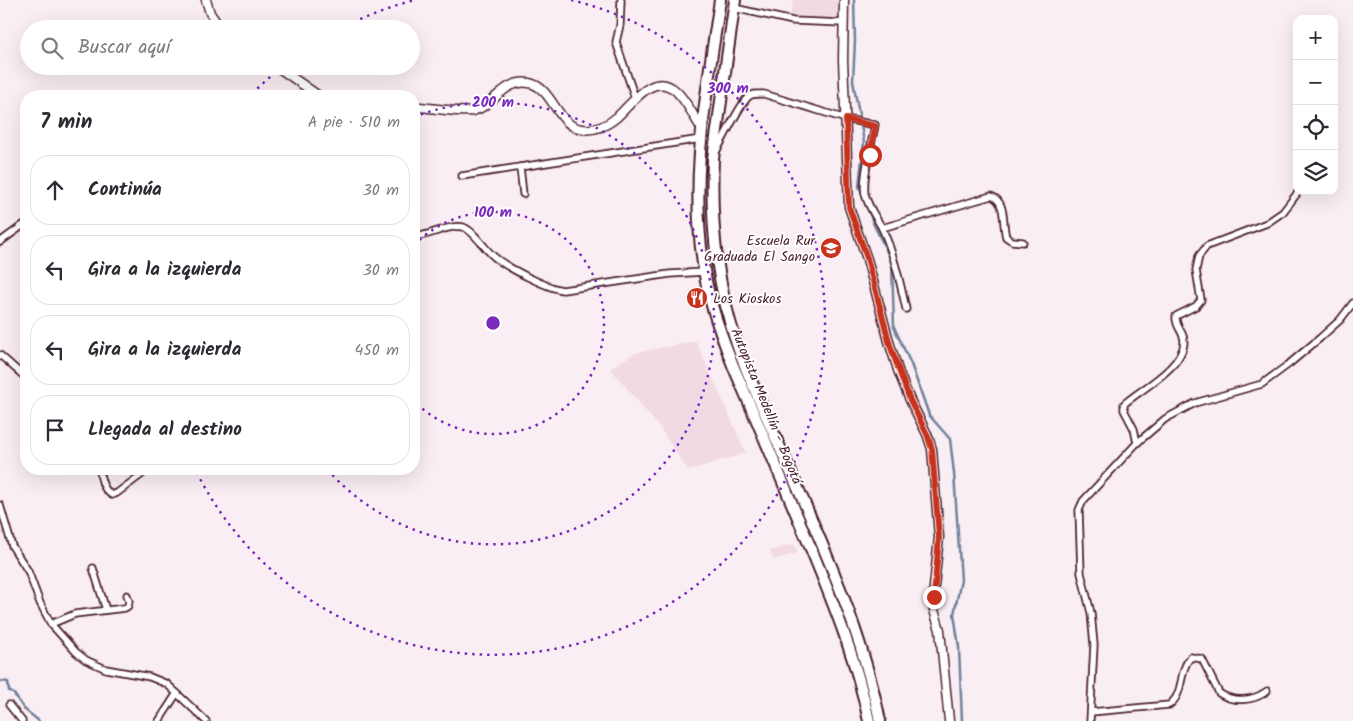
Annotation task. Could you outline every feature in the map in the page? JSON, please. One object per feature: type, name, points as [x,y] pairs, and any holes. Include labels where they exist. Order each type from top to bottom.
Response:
[{"type":"highway","name":"Autopista Medellín - Bogotá","points":[[720,0],[701,134],[698,215],[704,272],[732,363],[844,632],[858,672],[869,721]]},
{"type":"highway","name":"Autopista Medellín - Bogotá","points":[[734,4],[713,159],[714,222],[719,274],[733,331],[749,379],[849,610],[865,659],[880,721]]},
{"type":"street","points":[[206,0],[210,13],[215,20]]},
{"type":"street","points":[[622,0],[620,25],[616,42],[635,98]]},
{"type":"street","points":[[844,0],[843,60],[849,207],[867,258],[890,345],[910,400],[927,434],[932,449],[939,537],[934,610],[940,630],[949,721]]},
{"type":"street","points":[[734,4],[793,21],[844,23]]},
{"type":"street","points":[[289,75],[311,90]]},
{"type":"street","points":[[420,108],[471,111],[486,105],[506,88],[518,83],[526,83],[539,87],[575,127],[594,129],[607,124],[617,117],[635,98],[653,86],[664,85],[675,90],[686,102],[701,134],[462,176]]},
{"type":"street","points":[[713,159],[742,106],[749,96],[755,94],[764,94],[875,126],[865,180],[865,194],[871,210],[882,228],[896,263],[906,309]]},
{"type":"street","points":[[520,167],[522,194]]},
{"type":"street","points":[[1137,442],[1134,429],[1124,410],[1124,404],[1154,382],[1180,357],[1183,351],[1184,340],[1177,327],[1176,316],[1196,306],[1201,300],[1196,270],[1199,256],[1207,246],[1267,224],[1283,212],[1296,195]]},
{"type":"street","points":[[882,228],[991,196],[999,202],[1004,217],[1006,237],[1012,241],[1023,242]]},
{"type":"street","points":[[420,236],[457,226],[466,228],[496,259],[554,289],[570,290],[670,274],[704,272]]},
{"type":"street","points":[[0,242],[20,228]]},
{"type":"street","points":[[1090,721],[1094,645],[1091,613],[1081,573],[1079,510],[1083,501],[1137,442],[1165,419],[1195,403],[1262,384],[1320,338],[1340,320],[1353,303]]},
{"type":"street","points":[[0,355],[20,373]]},
{"type":"street","points":[[100,475],[106,492],[112,495],[142,475]]},
{"type":"street","points":[[0,505],[12,546],[28,571],[40,603],[51,624],[76,652],[86,660],[106,669],[150,678],[168,684],[206,721]]},
{"type":"street","points":[[93,568],[106,610]]},
{"type":"street","points":[[51,624],[75,614],[125,608],[130,601],[126,594]]},
{"type":"street","points":[[1091,712],[1169,705],[1175,701],[1186,664],[1191,657],[1202,658],[1219,693],[1224,697],[1250,699],[1259,697],[1268,691]]},
{"type":"street","points":[[159,721],[178,693]]},
{"type":"street","points":[[9,705],[22,721]]},
{"type":"shaded area","points":[[793,0],[843,0],[842,21],[790,17]]},
{"type":"shaded area","points":[[696,341],[746,453],[688,471],[660,428],[610,368],[635,353]]},
{"type":"shaded area","points":[[794,544],[798,553],[773,560],[770,551]]},
{"type":"waterway","points":[[854,0],[855,41],[853,81],[864,142],[859,186],[863,196]]},
{"type":"waterway","points":[[867,206],[892,262],[894,327],[911,364],[929,415],[950,439],[961,580],[954,614],[959,647],[962,721]]},
{"type":"waterway","points":[[0,681],[8,682],[9,691],[14,694],[24,709],[39,721]]},
{"type":"place","name":"Escuela Rur Graduada El Sango","points":[[831,248]]},
{"type":"place","name":"Los Kioskos","points":[[697,298]]},
{"type":"route","points":[[870,155],[875,126],[846,119],[849,207],[867,258],[890,345],[910,400],[927,434],[932,449],[939,537],[934,597]]}]
